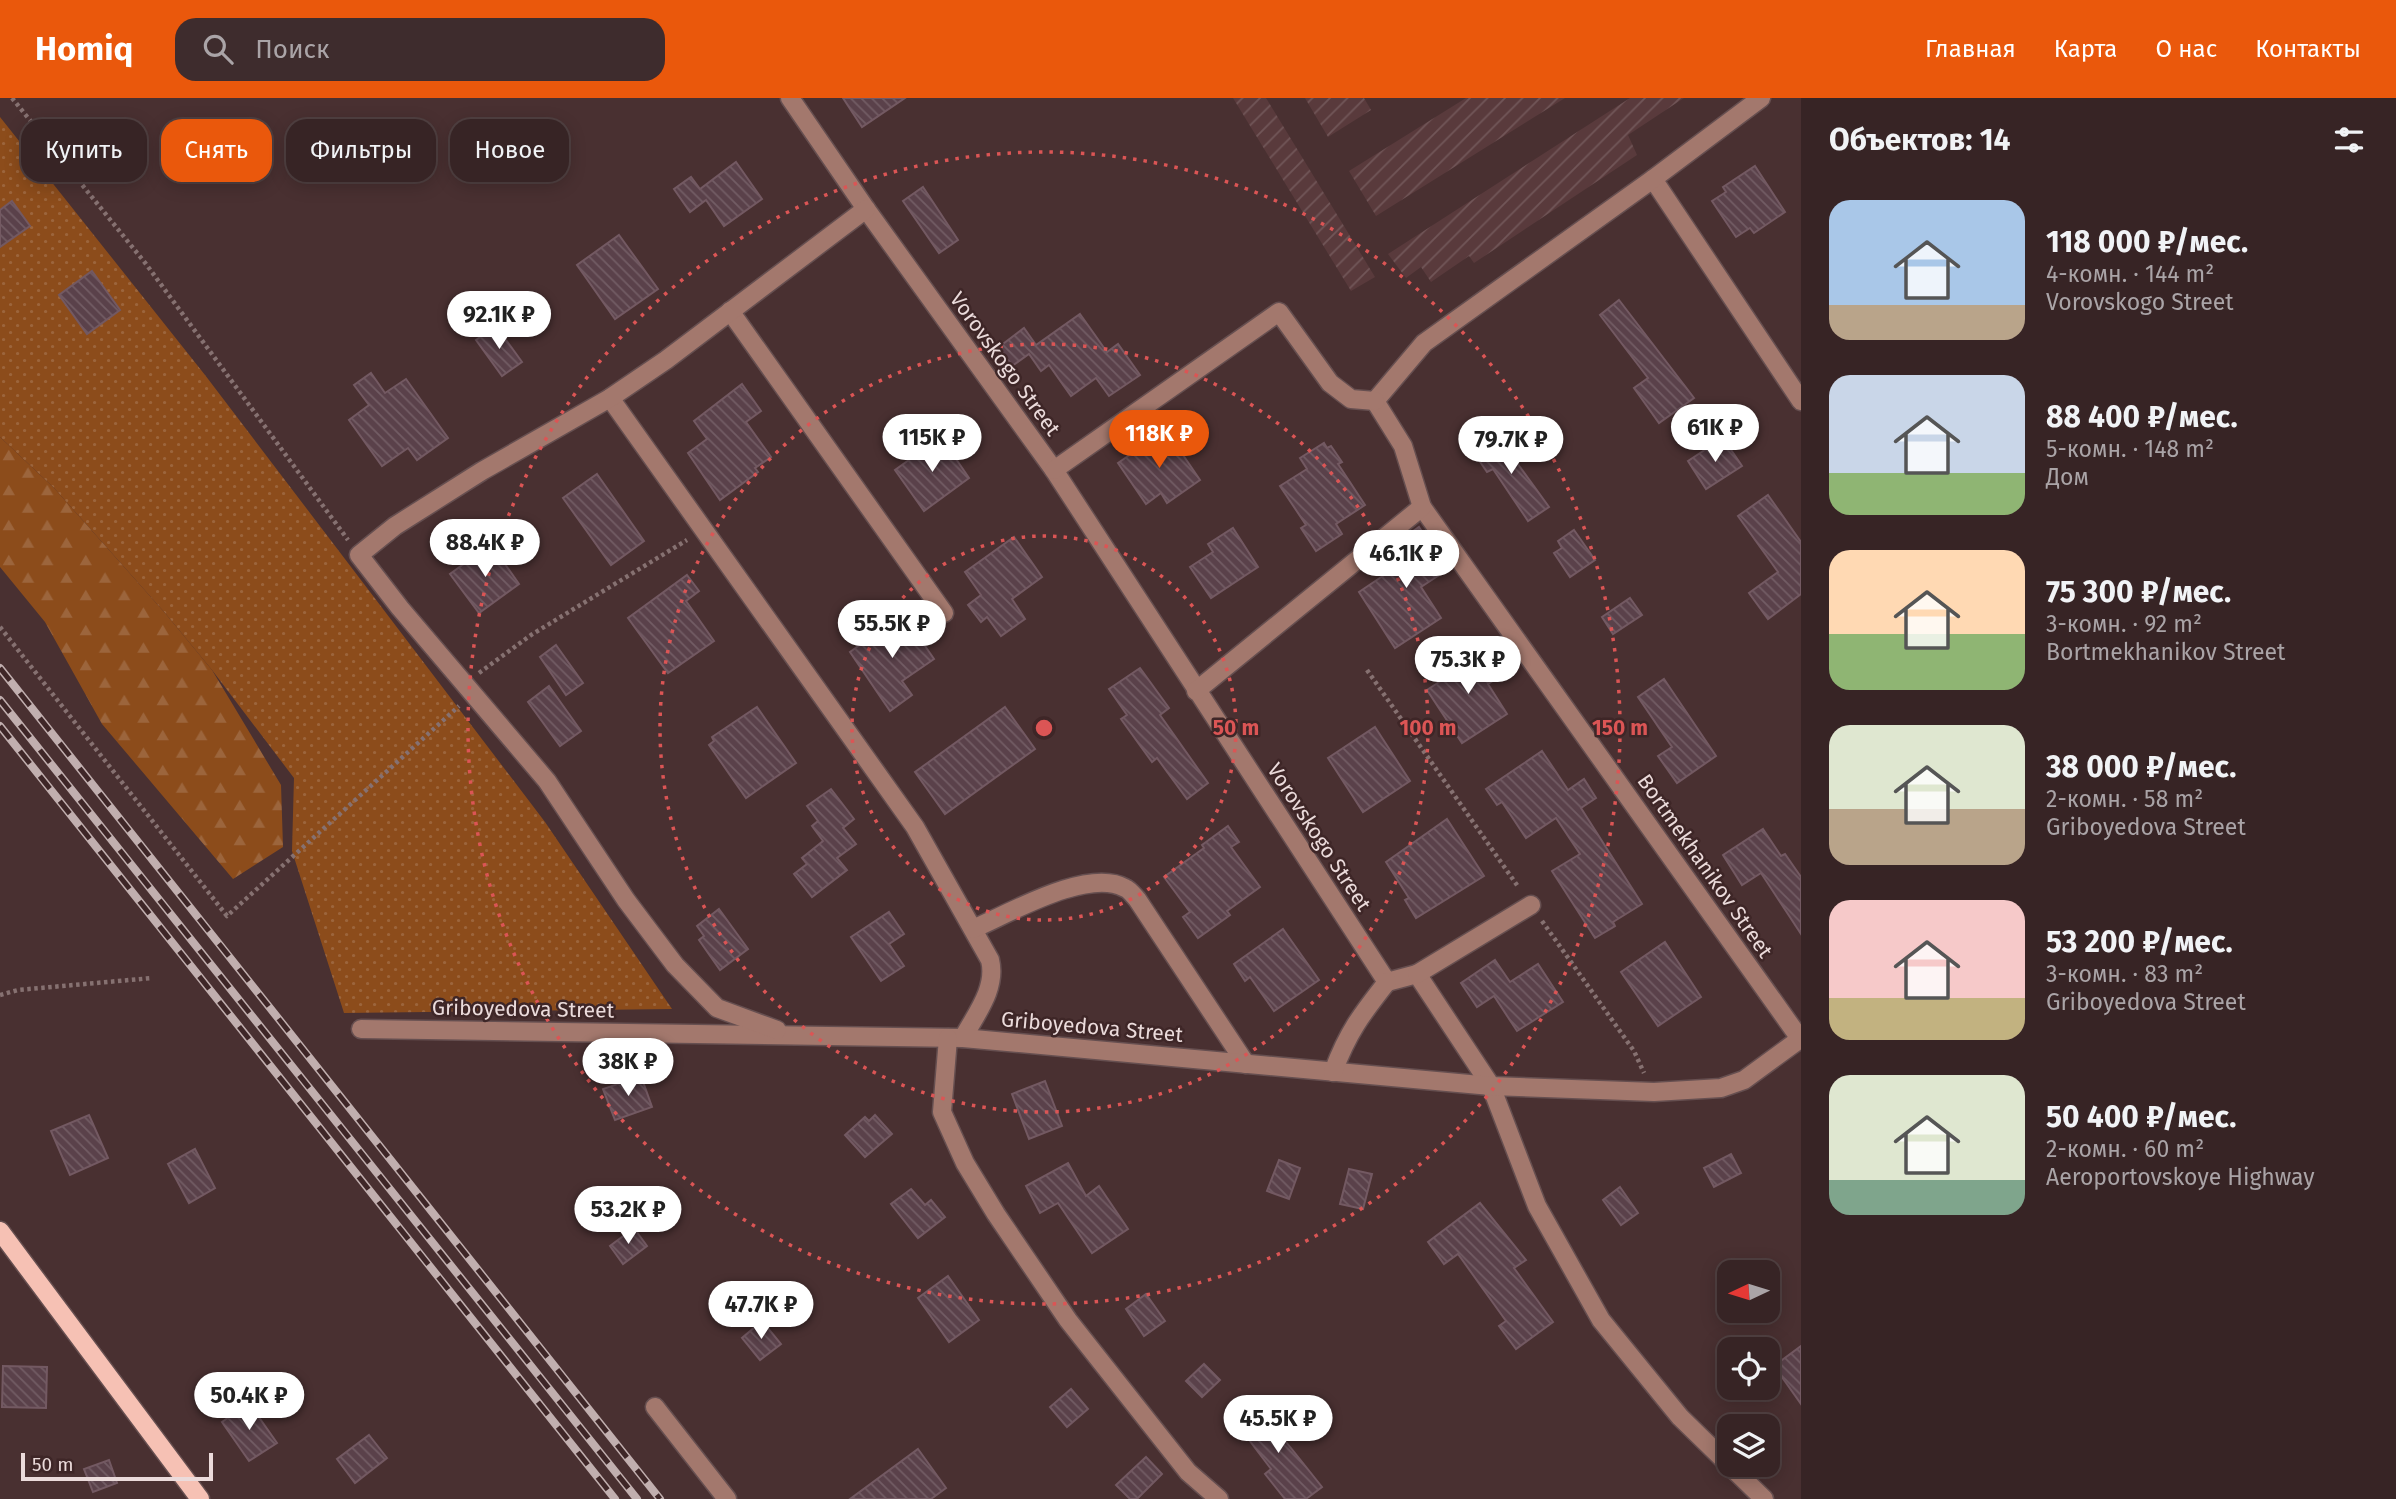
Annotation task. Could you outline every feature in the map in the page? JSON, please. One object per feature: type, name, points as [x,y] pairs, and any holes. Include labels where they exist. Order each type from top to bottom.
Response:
[{"type":"main road","points":[[0,1231],[200,1499]]},
{"type":"street","name":"Vorovskogo Street","points":[[790,98],[866,209],[1054,470],[1387,982]]},
{"type":"street","points":[[1054,470],[1279,312],[1330,383],[1351,399],[1375,401],[1424,343],[1761,98]]},
{"type":"street","points":[[1653,179],[1801,401]]},
{"type":"street","points":[[790,1035],[716,1007],[675,965],[626,900],[547,781],[359,555],[395,526],[482,471],[610,398],[666,360],[866,209]]},
{"type":"street","points":[[730,311],[944,613]]},
{"type":"street","points":[[610,398],[915,827],[973,929],[990,960],[994,974],[990,988],[956,1038],[943,1112],[965,1163],[1068,1320],[1188,1472],[1219,1499]]},
{"type":"street","name":"Bortmekhanikov Street","points":[[1375,401],[1403,446],[1422,507],[1800,1039]]},
{"type":"street","points":[[1196,691],[1422,507]]},
{"type":"street","points":[[973,929],[1073,885],[1093,882],[1125,888],[1137,899],[1246,1064]]},
{"type":"street","points":[[1333,1072],[1346,1038],[1387,982],[1417,974],[1531,905]]},
{"type":"street","points":[[1417,974],[1491,1086],[1537,1206],[1601,1320],[1680,1417],[1764,1499]]},
{"type":"street","name":"Griboyedova Street","points":[[361,1029],[956,1038],[1491,1086],[1654,1093],[1721,1088],[1744,1080],[1800,1039]]},
{"type":"street","points":[[655,1407],[727,1499]]},
{"type":"path","points":[[12,98],[146,264],[359,555]]},
{"type":"path","points":[[0,627],[227,916],[469,688],[531,635],[704,531]]},
{"type":"path","points":[[1367,670],[1634,1051],[1654,1093]]},
{"type":"path","points":[[0,995],[18,990],[152,978]]},
{"type":"shaded area","points":[[1233,98],[1266,98],[1375,277],[1351,291]]},
{"type":"shaded area","points":[[1305,98],[1364,98],[1371,110],[1328,137]]},
{"type":"shaded area","points":[[1466,98],[1565,98],[1376,216],[1349,171]]},
{"type":"shaded area","points":[[1630,98],[1684,98],[1628,135],[1637,155],[1474,263],[1469,256],[1431,282],[1421,267],[1406,278],[1388,254]]},
{"type":"green space","points":[[0,117],[21,143],[21,182],[52,182],[205,375],[545,822],[672,1009],[344,1013],[292,851],[294,778],[165,613],[54,488],[0,437]]},
{"type":"green space","points":[[0,437],[54,488],[212,670],[281,785],[283,847],[233,879],[102,724],[45,622],[0,567]]},
{"type":"building","points":[[843,98],[905,98],[862,127]]},
{"type":"building","points":[[736,162],[762,199],[724,226],[706,200],[690,212],[674,189],[691,177],[700,189]]},
{"type":"building","points":[[1755,166],[1785,212],[1754,233],[1750,228],[1736,237],[1712,201],[1726,192],[1723,187]]},
{"type":"building","points":[[923,187],[958,240],[939,253],[903,201]]},
{"type":"building","points":[[12,201],[30,226],[0,247],[0,210]]},
{"type":"building","points":[[619,235],[658,289],[615,319],[577,265]]},
{"type":"building","points":[[92,271],[120,310],[87,334],[59,295]]},
{"type":"building","points":[[1619,300],[1694,398],[1659,423],[1634,388],[1648,378],[1600,315]]},
{"type":"building","points":[[1080,314],[1107,352],[1118,344],[1140,375],[1109,396],[1096,378],[1071,396],[1049,365],[1041,371],[1029,354],[1012,366],[999,347],[1024,328],[1036,345]]},
{"type":"building","points":[[496,326],[522,362],[502,376],[476,340]]},
{"type":"building","points":[[371,373],[385,393],[406,379],[448,438],[417,460],[408,448],[382,466],[349,420],[369,405],[354,385]]},
{"type":"building","points":[[742,384],[761,411],[746,422],[771,457],[755,468],[758,472],[720,500],[688,453],[707,439],[694,421]]},
{"type":"building","points":[[1166,430],[1200,480],[1167,503],[1161,493],[1146,504],[1118,463]]},
{"type":"building","points":[[1496,434],[1549,507],[1528,521],[1493,469],[1487,472],[1472,450]]},
{"type":"building","points":[[941,437],[969,478],[924,511],[895,470]]},
{"type":"building","points":[[1723,438],[1742,466],[1706,489],[1688,461]]},
{"type":"building","points":[[1324,443],[1327,448],[1331,446],[1342,462],[1338,464],[1365,505],[1336,524],[1342,534],[1316,551],[1301,528],[1306,525],[1280,486],[1307,469],[1300,458]]},
{"type":"building","points":[[597,474],[644,541],[611,565],[563,498]]},
{"type":"building","points":[[1768,495],[1801,542],[1801,594],[1768,619],[1749,593],[1778,572],[1738,516]]},
{"type":"building","points":[[1419,527],[1447,570],[1421,587],[1441,618],[1395,648],[1359,592],[1402,563],[1391,547]]},
{"type":"building","points":[[1233,528],[1258,567],[1211,598],[1190,567],[1213,552],[1208,544]]},
{"type":"building","points":[[1574,530],[1595,560],[1570,577],[1554,553],[1562,548],[1558,541]]},
{"type":"building","points":[[1014,537],[1042,577],[1012,599],[1025,619],[1001,636],[987,617],[981,622],[968,605],[981,595],[965,572]]},
{"type":"building","points":[[491,544],[519,584],[479,613],[450,574]]},
{"type":"building","points":[[687,575],[699,591],[686,601],[714,641],[668,673],[628,618]]},
{"type":"building","points":[[1630,598],[1642,615],[1613,634],[1602,617]]},
{"type":"building","points":[[903,614],[934,659],[902,681],[912,695],[890,711],[850,652]]},
{"type":"building","points":[[556,645],[583,683],[566,695],[540,657]]},
{"type":"building","points":[[1482,651],[1499,677],[1488,684],[1507,714],[1462,743],[1427,690],[1448,676],[1443,667],[1467,652],[1471,658]]},
{"type":"building","points":[[1140,668],[1169,708],[1160,715],[1208,783],[1187,799],[1157,758],[1152,762],[1121,719],[1127,715],[1109,689]]},
{"type":"building","points":[[1664,679],[1716,756],[1677,783],[1658,756],[1672,747],[1638,697]]},
{"type":"building","points":[[549,686],[581,731],[560,746],[528,702]]},
{"type":"building","points":[[757,707],[796,763],[746,798],[709,745],[714,741],[712,737]]},
{"type":"building","points":[[1005,707],[1035,749],[945,814],[915,772]]},
{"type":"building","points":[[1375,727],[1410,781],[1363,812],[1328,758]]},
{"type":"building","points":[[1542,751],[1568,790],[1584,779],[1596,798],[1581,808],[1642,904],[1613,922],[1615,926],[1595,938],[1552,871],[1580,854],[1556,818],[1526,838],[1502,802],[1497,805],[1486,789]]},
{"type":"building","points":[[831,789],[854,819],[843,828],[856,844],[837,858],[847,870],[812,897],[794,874],[807,864],[802,858],[823,841],[812,826],[818,821],[807,806]]},
{"type":"building","points":[[1447,819],[1484,876],[1416,918],[1405,900],[1409,898],[1386,862]]},
{"type":"building","points":[[1228,826],[1239,842],[1231,847],[1260,887],[1227,911],[1230,915],[1198,938],[1183,917],[1190,912],[1164,877],[1204,848],[1202,845]]},
{"type":"building","points":[[1763,829],[1781,856],[1785,854],[1801,877],[1801,934],[1761,873],[1742,885],[1723,855]]},
{"type":"building","points":[[719,909],[748,949],[720,970],[699,940],[704,936],[697,926]]},
{"type":"building","points":[[889,912],[904,934],[889,944],[904,966],[881,981],[851,937]]},
{"type":"building","points":[[1283,929],[1319,980],[1274,1011],[1250,977],[1245,981],[1234,964]]},
{"type":"building","points":[[1665,942],[1701,997],[1658,1026],[1621,972]]},
{"type":"building","points":[[1495,960],[1510,982],[1538,964],[1563,1002],[1517,1031],[1494,996],[1477,1007],[1461,983]]},
{"type":"building","points":[[641,1076],[652,1107],[615,1120],[603,1089]]},
{"type":"building","points":[[1045,1081],[1062,1126],[1029,1139],[1012,1094]]},
{"type":"building","points":[[89,1115],[108,1158],[70,1175],[51,1131]]},
{"type":"building","points":[[875,1115],[892,1134],[865,1157],[845,1135],[865,1117],[869,1121]]},
{"type":"building","points":[[195,1149],[215,1188],[189,1203],[168,1164]]},
{"type":"building","points":[[1731,1154],[1741,1173],[1714,1187],[1704,1168]]},
{"type":"building","points":[[1279,1160],[1300,1168],[1289,1199],[1267,1191]]},
{"type":"building","points":[[1068,1163],[1086,1196],[1099,1186],[1128,1229],[1092,1253],[1058,1203],[1040,1213],[1026,1186]]},
{"type":"building","points":[[1349,1169],[1372,1174],[1363,1209],[1340,1204]]},
{"type":"building","points":[[1620,1187],[1638,1213],[1621,1225],[1603,1200]]},
{"type":"building","points":[[911,1189],[925,1205],[931,1200],[945,1217],[918,1238],[891,1204]]},
{"type":"building","points":[[1480,1203],[1526,1260],[1514,1268],[1553,1322],[1516,1349],[1499,1326],[1506,1321],[1458,1254],[1444,1264],[1428,1242]]},
{"type":"building","points":[[634,1228],[647,1246],[623,1264],[610,1246]]},
{"type":"building","points":[[948,1276],[979,1320],[949,1342],[918,1298]]},
{"type":"building","points":[[1146,1294],[1165,1321],[1144,1336],[1126,1309]]},
{"type":"building","points":[[762,1321],[781,1344],[760,1360],[742,1338]]},
{"type":"building","points":[[1801,1346],[1801,1404],[1780,1374],[1780,1362]]},
{"type":"building","points":[[1204,1364],[1220,1380],[1202,1397],[1186,1381]]},
{"type":"building","points":[[3,1366],[47,1367],[46,1408],[2,1407]]},
{"type":"building","points":[[1071,1389],[1088,1409],[1067,1427],[1050,1407]]},
{"type":"building","points":[[1267,1401],[1282,1422],[1275,1428],[1322,1487],[1306,1499],[1285,1499],[1265,1474],[1271,1469],[1237,1424]]},
{"type":"building","points":[[249,1403],[277,1443],[249,1461],[222,1422]]},
{"type":"building","points":[[369,1435],[387,1458],[355,1483],[337,1459]]},
{"type":"building","points":[[918,1449],[946,1488],[931,1499],[850,1499]]},
{"type":"building","points":[[1146,1457],[1162,1474],[1137,1499],[1130,1499],[1116,1485]]},
{"type":"building","points":[[109,1460],[117,1483],[93,1492],[84,1469]]},
{"type":"railway","points":[[0,668],[660,1499]]},
{"type":"railway","points":[[0,700],[637,1499]]},
{"type":"railway","points":[[0,726],[615,1499]]}]
